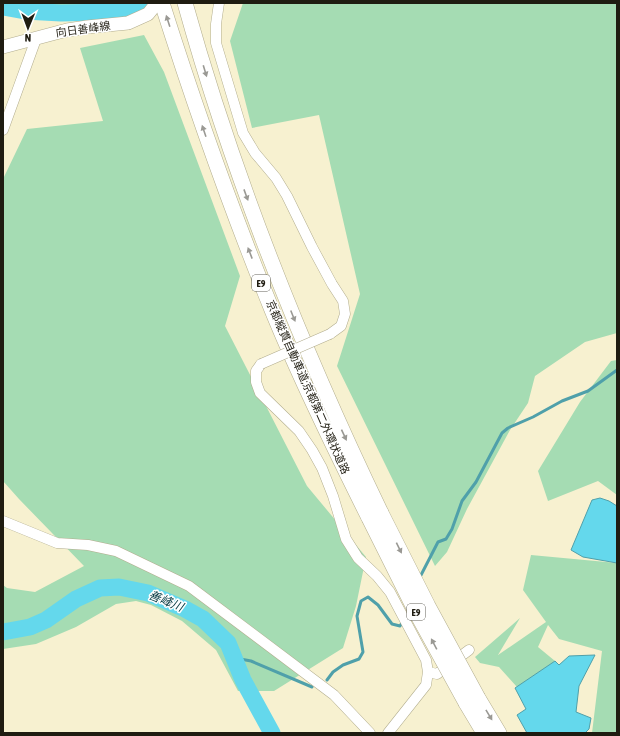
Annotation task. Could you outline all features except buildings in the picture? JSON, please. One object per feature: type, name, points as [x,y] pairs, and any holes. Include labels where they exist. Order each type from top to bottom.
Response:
[{"type":"highway","name":"京都縦貫自動車道;京都第二外環状道路","points":[[162,3],[212,152],[272,310],[302,380],[375,516],[428,606],[472,700],[484,733]]},
{"type":"highway","name":"京都縦貫自動車道;京都第二外環状道路","points":[[185,3],[224,134],[267,251],[375,516]]},
{"type":"highway","name":"京都縦貫自動車道;京都第二外環状道路","points":[[472,700],[499,733]]},
{"type":"main road","name":"向日善峰線","points":[[3,47],[50,34],[87,27],[128,23],[148,14],[157,3]]},
{"type":"street","points":[[219,3],[216,24],[216,43],[243,133],[255,153],[276,178],[332,284],[343,301],[345,314],[341,326],[330,334],[261,364],[256,371],[256,382],[260,393],[299,431],[312,450],[322,468],[333,496],[346,539],[358,558],[377,576],[390,592],[426,660],[428,672],[426,685],[388,733]]},
{"type":"street","points":[[3,130],[36,38]]},
{"type":"street","points":[[3,521],[57,543],[88,545],[116,551],[188,586],[334,695],[370,733]]},
{"type":"street","points":[[428,672],[437,674],[469,650]]},
{"type":"green space","points":[[7,3],[121,3],[66,15],[14,12]]},
{"type":"green space","points":[[243,3],[617,3],[617,333],[585,342],[535,376],[528,403],[510,430],[467,509],[447,552],[435,566],[337,366],[360,294],[319,115],[252,128],[230,41]]},
{"type":"green space","points":[[144,35],[164,72],[240,276],[225,326],[307,486],[366,557],[356,606],[343,648],[274,691],[238,691],[216,650],[182,621],[151,605],[136,601],[116,604],[76,627],[36,644],[3,649],[3,585],[7,588],[35,592],[84,566],[3,481],[3,179],[27,129],[103,121],[80,48]]},
{"type":"green space","points":[[617,360],[617,495],[598,481],[548,501],[538,471],[580,402],[611,361]]},
{"type":"green space","points":[[531,555],[617,563],[617,733],[592,733],[602,651],[559,639],[548,625],[538,647],[555,661],[517,687],[499,667],[480,663],[475,657],[520,618],[498,655],[546,622],[523,590]]},
{"type":"water","points":[[600,498],[617,506],[617,563],[583,557],[571,550],[592,500]]},
{"type":"water","points":[[595,655],[579,686],[576,712],[591,718],[589,729],[585,733],[527,733],[517,715],[526,709],[515,688],[555,661],[559,665],[569,656]]},
{"type":"waterway","points":[[3,7],[25,11],[61,13],[112,12],[125,11],[139,3]]},
{"type":"waterway","points":[[420,577],[438,542],[446,539],[452,529],[462,501],[476,482],[502,433],[508,428],[533,417],[562,401],[588,391],[617,370]]},
{"type":"waterway","name":"善峰川","points":[[3,632],[30,627],[46,620],[76,599],[100,588],[119,587],[148,593],[185,609],[203,619],[228,643],[243,680],[272,733]]},
{"type":"waterway","points":[[327,680],[333,672],[343,665],[359,659],[363,652],[357,616],[361,601],[368,597],[378,605],[392,624],[400,626],[403,621]]},
{"type":"waterway","points":[[235,658],[251,661],[312,687]]}]
